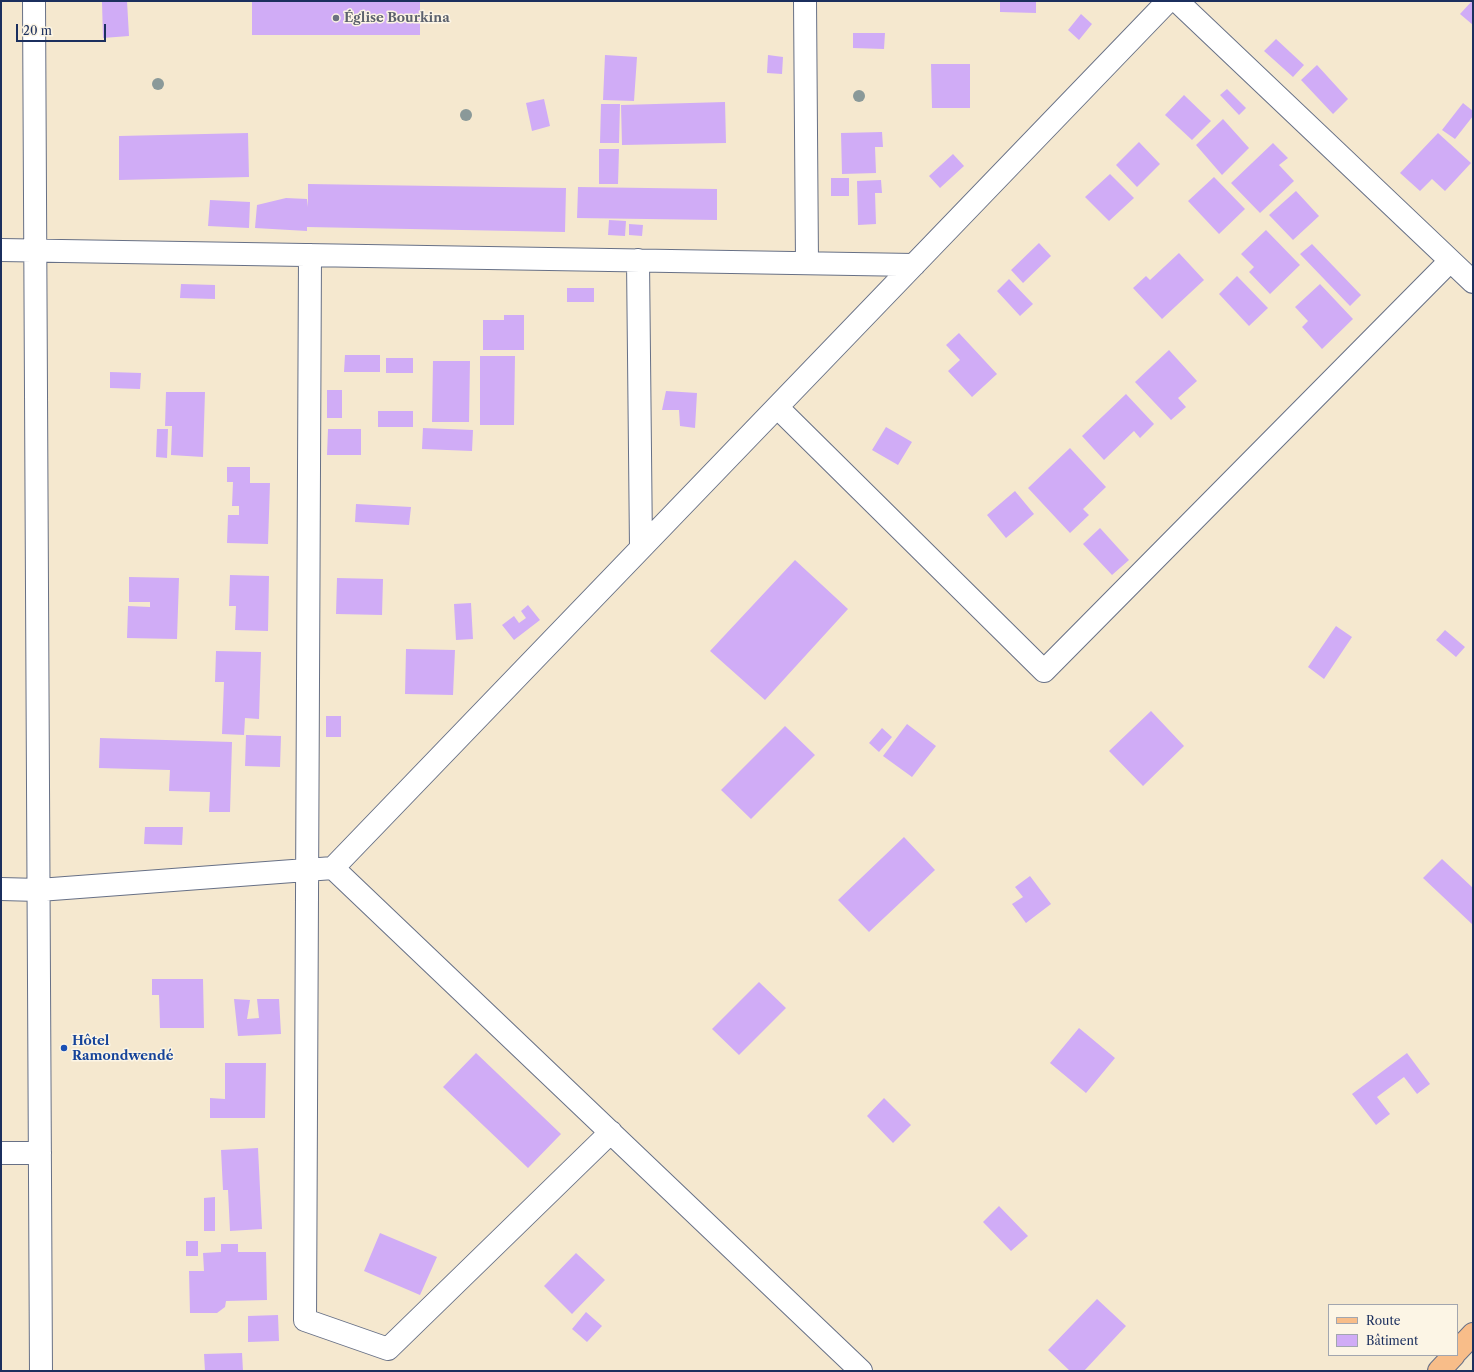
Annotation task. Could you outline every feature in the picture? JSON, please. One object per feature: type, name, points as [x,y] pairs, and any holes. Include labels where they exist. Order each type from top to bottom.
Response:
[{"type":"main road","points":[[1458,1350],[1473,1334]]},
{"type":"main road","points":[[1439,1371],[1453,1356]]},
{"type":"street","points":[[34,1],[41,1371]]},
{"type":"street","points":[[805,1],[807,263]]},
{"type":"street","points":[[1,889],[39,890],[333,868],[1168,1]]},
{"type":"street","points":[[1177,1],[1473,282]]},
{"type":"street","points":[[1,250],[914,265]]},
{"type":"street","points":[[310,255],[305,1320],[388,1349],[611,1132]]},
{"type":"street","points":[[638,260],[641,548]]},
{"type":"street","points":[[776,408],[1044,671],[1450,261]]},
{"type":"street","points":[[333,868],[861,1371]]},
{"type":"street","points":[[1,1153],[40,1153]]},
{"type":"building","points":[[127,1],[129,36],[103,38],[102,2]]},
{"type":"building","name":"Église Bourkina","points":[[252,1],[420,1],[420,35],[252,35]]},
{"type":"building","points":[[1000,1],[1036,1],[1036,13],[1000,12]]},
{"type":"building","points":[[1473,1],[1473,25],[1460,14]]},
{"type":"building","points":[[1081,14],[1092,24],[1079,40],[1068,30]]},
{"type":"building","points":[[853,33],[885,33],[884,49],[853,48]]},
{"type":"building","points":[[1276,39],[1304,65],[1293,77],[1264,51]]},
{"type":"building","points":[[605,55],[637,57],[634,101],[603,100]]},
{"type":"building","points":[[768,55],[783,57],[782,74],[767,73]]},
{"type":"building","points":[[931,64],[970,64],[970,108],[932,108]]},
{"type":"building","points":[[1317,65],[1348,99],[1333,114],[1301,80]]},
{"type":"building","points":[[1227,89],[1246,108],[1239,115],[1220,95]]},
{"type":"building","points":[[1184,95],[1211,121],[1192,140],[1165,115]]},
{"type":"building","points":[[544,99],[550,126],[532,131],[526,103]]},
{"type":"building","points":[[725,102],[726,143],[622,145],[621,105]]},
{"type":"building","points":[[1463,103],[1473,111],[1473,116],[1455,139],[1442,130]]},
{"type":"building","points":[[601,104],[620,104],[619,143],[600,143]]},
{"type":"building","points":[[1223,119],[1249,148],[1222,175],[1196,145]]},
{"type":"building","points":[[882,132],[883,147],[875,147],[876,173],[842,174],[841,133]]},
{"type":"building","points":[[248,133],[249,177],[119,180],[119,136]]},
{"type":"building","points":[[1438,133],[1471,163],[1445,191],[1432,179],[1420,191],[1400,173]]},
{"type":"building","points":[[1139,142],[1160,164],[1137,187],[1116,165]]},
{"type":"building","points":[[1273,143],[1288,158],[1279,165],[1294,181],[1260,213],[1231,183]]},
{"type":"building","points":[[599,149],[619,149],[618,184],[599,184]]},
{"type":"building","points":[[953,154],[964,166],[940,188],[929,176]]},
{"type":"building","points":[[1110,174],[1134,198],[1109,221],[1085,197]]},
{"type":"building","points":[[1214,177],[1245,209],[1219,234],[1188,201]]},
{"type":"building","points":[[831,178],[849,178],[849,196],[831,196]]},
{"type":"building","points":[[881,180],[882,193],[875,193],[876,224],[858,225],[857,181]]},
{"type":"building","points":[[308,184],[566,188],[565,232],[307,227],[307,231],[255,228],[257,205],[286,198],[307,199],[308,207]]},
{"type":"building","points":[[578,187],[717,189],[717,220],[577,218]]},
{"type":"building","points":[[1296,191],[1319,216],[1293,240],[1269,215]]},
{"type":"building","points":[[210,200],[250,202],[249,228],[208,226]]},
{"type":"building","points":[[609,220],[626,221],[625,236],[608,235]]},
{"type":"building","points":[[629,224],[643,225],[642,236],[629,235]]},
{"type":"building","points":[[1266,230],[1300,265],[1270,294],[1249,272],[1254,267],[1241,254]]},
{"type":"building","points":[[1039,243],[1051,256],[1023,283],[1011,270]]},
{"type":"building","points":[[1312,244],[1361,295],[1350,306],[1300,254]]},
{"type":"building","points":[[1179,253],[1204,280],[1162,319],[1133,288],[1146,276],[1150,280]]},
{"type":"building","points":[[1237,276],[1268,308],[1249,326],[1219,294]]},
{"type":"building","points":[[1009,279],[1033,304],[1020,316],[997,291]]},
{"type":"building","points":[[181,284],[215,285],[215,299],[180,298]]},
{"type":"building","points":[[1320,284],[1353,319],[1322,349],[1302,327],[1308,321],[1295,307]]},
{"type":"building","points":[[567,288],[594,288],[594,302],[567,302]]},
{"type":"building","points":[[504,315],[524,315],[524,350],[483,350],[483,320],[504,320]]},
{"type":"building","points":[[959,333],[997,374],[972,397],[948,371],[960,360],[946,345]]},
{"type":"building","points":[[1169,350],[1197,381],[1178,398],[1186,407],[1171,420],[1135,382]]},
{"type":"building","points":[[345,355],[380,355],[380,372],[344,372]]},
{"type":"building","points":[[480,356],[515,356],[514,425],[480,425]]},
{"type":"building","points":[[386,358],[413,358],[413,373],[386,373]]},
{"type":"building","points":[[433,361],[470,361],[469,422],[432,422]]},
{"type":"building","points":[[110,372],[141,373],[140,389],[110,388]]},
{"type":"building","points":[[327,390],[342,390],[342,418],[327,418]]},
{"type":"building","points":[[666,391],[697,393],[695,428],[680,426],[679,410],[662,410]]},
{"type":"building","points":[[166,392],[205,392],[203,457],[171,455],[172,426],[165,426]]},
{"type":"building","points":[[1126,394],[1154,424],[1140,438],[1134,431],[1104,460],[1082,436]]},
{"type":"building","points":[[378,411],[413,411],[413,427],[378,427]]},
{"type":"building","points":[[886,427],[912,442],[898,465],[872,450]]},
{"type":"building","points":[[423,428],[473,430],[472,451],[422,449]]},
{"type":"building","points":[[157,429],[168,429],[167,458],[156,457]]},
{"type":"building","points":[[328,429],[361,429],[361,455],[327,455]]},
{"type":"building","points":[[1070,448],[1106,487],[1083,509],[1089,515],[1070,533],[1028,488]]},
{"type":"building","points":[[227,467],[250,467],[250,483],[270,483],[268,544],[227,543],[228,515],[239,515],[239,506],[232,506],[233,482],[227,482]]},
{"type":"building","points":[[1015,491],[1034,514],[1006,538],[987,515]]},
{"type":"building","points":[[356,504],[411,507],[409,525],[355,522]]},
{"type":"building","points":[[1100,528],[1129,560],[1112,575],[1083,544]]},
{"type":"building","points":[[795,560],[848,609],[765,700],[710,651]]},
{"type":"building","points":[[230,575],[269,576],[268,631],[235,630],[236,606],[229,606]]},
{"type":"building","points":[[129,577],[179,578],[177,639],[127,638],[128,606],[150,607],[150,602],[129,602]]},
{"type":"building","points":[[337,578],[383,579],[382,615],[336,614]]},
{"type":"building","points":[[471,603],[473,639],[456,640],[454,604]]},
{"type":"building","points":[[528,605],[540,620],[514,640],[502,625],[514,616],[519,623],[526,618],[521,611]]},
{"type":"building","points":[[1336,626],[1352,637],[1324,679],[1308,667]]},
{"type":"building","points":[[1445,630],[1465,647],[1456,657],[1436,640]]},
{"type":"building","points":[[406,649],[455,650],[453,695],[405,694]]},
{"type":"building","points":[[216,651],[261,652],[259,719],[245,718],[244,735],[222,734],[224,682],[215,682]]},
{"type":"building","points":[[1151,711],[1184,746],[1143,786],[1109,751]]},
{"type":"building","points":[[326,716],[341,716],[341,737],[326,737]]},
{"type":"building","points":[[907,724],[936,746],[912,777],[883,756]]},
{"type":"building","points":[[785,726],[815,755],[751,819],[721,790]]},
{"type":"building","points":[[882,728],[892,737],[879,752],[869,743]]},
{"type":"building","points":[[246,735],[281,736],[280,767],[245,766]]},
{"type":"building","points":[[100,738],[232,742],[230,812],[209,812],[210,792],[169,791],[170,770],[99,768]]},
{"type":"building","points":[[145,827],[183,827],[182,845],[144,844]]},
{"type":"building","points":[[904,837],[935,870],[869,932],[838,900]]},
{"type":"building","points":[[1442,859],[1473,888],[1473,925],[1423,878]]},
{"type":"building","points":[[1030,876],[1051,904],[1026,923],[1012,904],[1023,897],[1015,887]]},
{"type":"building","points":[[152,979],[203,979],[204,1028],[160,1028],[159,995],[152,995]]},
{"type":"building","points":[[759,982],[786,1008],[739,1055],[712,1029]]},
{"type":"building","points":[[234,999],[250,1000],[247,1019],[259,1018],[257,999],[279,999],[281,1034],[238,1036]]},
{"type":"building","points":[[1079,1028],[1115,1058],[1086,1093],[1050,1063]]},
{"type":"building","points":[[476,1053],[561,1134],[528,1168],[443,1087]]},
{"type":"building","points":[[1407,1053],[1430,1084],[1417,1094],[1404,1077],[1377,1097],[1390,1114],[1376,1125],[1352,1094]]},
{"type":"building","points":[[225,1063],[266,1063],[265,1118],[210,1118],[210,1098],[225,1099]]},
{"type":"building","points":[[884,1098],[911,1125],[893,1143],[867,1116]]},
{"type":"building","points":[[258,1148],[262,1229],[230,1231],[228,1190],[223,1190],[221,1150]]},
{"type":"building","points":[[215,1197],[215,1231],[204,1231],[204,1198]]},
{"type":"building","points":[[999,1206],[1028,1236],[1011,1251],[983,1222]]},
{"type":"building","points":[[380,1233],[437,1257],[420,1295],[364,1271]]},
{"type":"building","points":[[186,1241],[198,1241],[198,1256],[186,1256]]},
{"type":"building","points":[[221,1244],[238,1244],[238,1252],[266,1252],[267,1300],[226,1301],[225,1307],[217,1313],[190,1313],[189,1271],[204,1271],[203,1253],[221,1252]]},
{"type":"building","points":[[576,1253],[605,1280],[572,1314],[544,1286]]},
{"type":"building","points":[[1097,1299],[1126,1326],[1084,1371],[1070,1371],[1048,1350]]},
{"type":"building","points":[[586,1312],[602,1326],[587,1342],[572,1329]]},
{"type":"building","points":[[278,1315],[279,1341],[248,1342],[248,1316]]},
{"type":"building","points":[[242,1353],[243,1371],[205,1371],[204,1354]]},
{"type":"place","name":"Église Bourkina","points":[[336,18]]},
{"type":"place","name":"Hôtel Ramondwendé","points":[[64,1048]]}]
